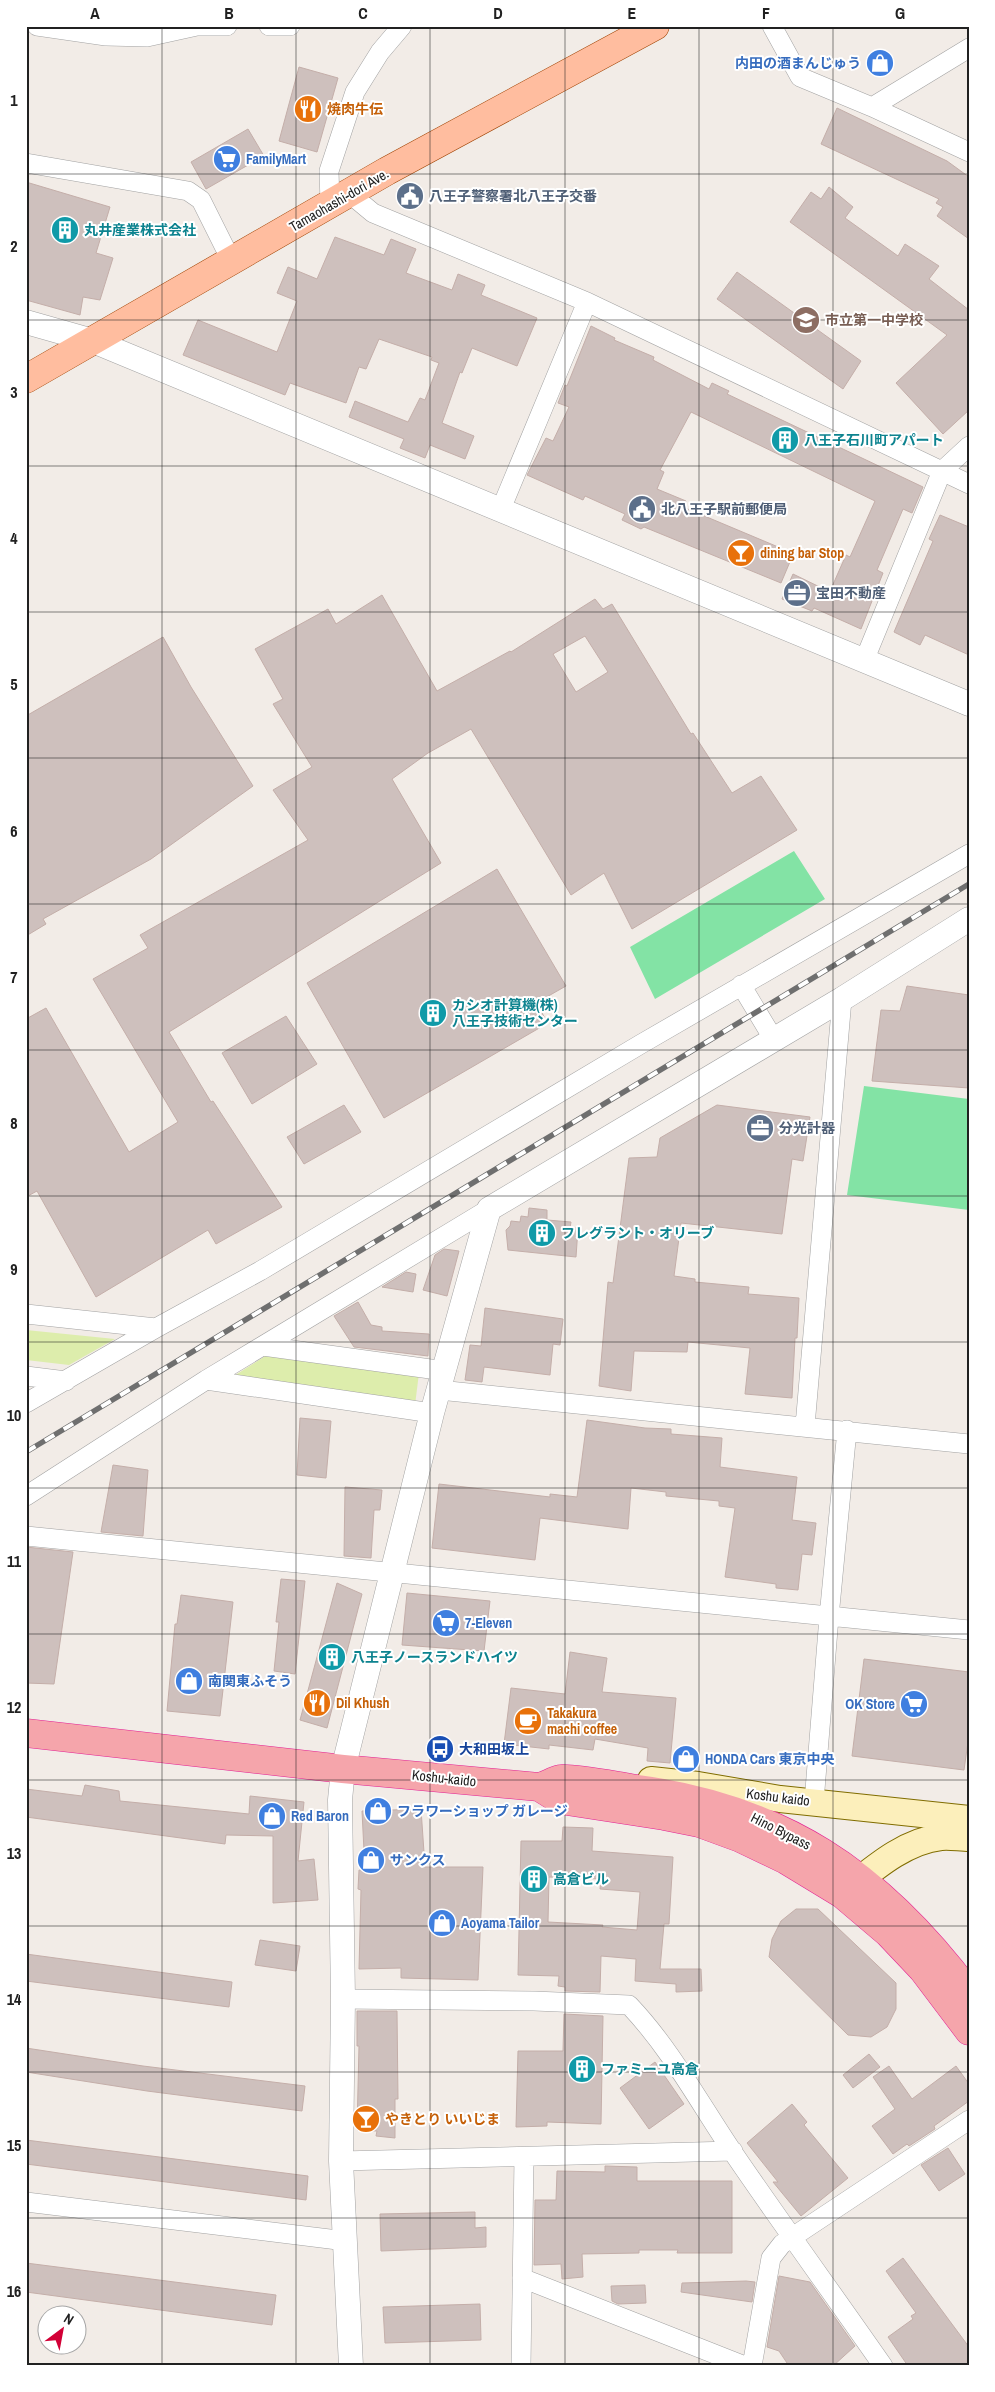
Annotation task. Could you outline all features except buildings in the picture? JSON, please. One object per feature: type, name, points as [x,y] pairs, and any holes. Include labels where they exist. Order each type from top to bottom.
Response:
[{"type":"highway","name":"Koshu-kaido","points":[[26,1733],[344,1768],[539,1787],[560,1800],[699,1823],[740,1838],[786,1860],[852,1886]]},
{"type":"highway","name":"Hino Bypass","points":[[539,1787],[562,1779],[702,1800],[745,1813],[800,1839],[852,1886],[888,1932],[923,1970],[969,2031]]},
{"type":"highway","name":"Hino Bypass","points":[[852,1886],[903,1916],[969,1993]]},
{"type":"main road","name":"Tamaohashi-dori Ave.","points":[[26,379],[339,199],[655,26]]},
{"type":"main road","name":"Koshu kaido","points":[[589,1782],[607,1776],[698,1785],[780,1800],[969,1819]]},
{"type":"main road","points":[[852,1886],[899,1851],[916,1843],[941,1837],[969,1838]]},
{"type":"street","points":[[37,26],[106,36],[147,37],[197,26],[227,26]]},
{"type":"street","points":[[269,26],[290,26]]},
{"type":"street","points":[[402,26],[380,52],[354,92],[329,171],[339,199],[587,302],[969,484]]},
{"type":"street","points":[[772,26],[800,77],[872,107],[969,152]]},
{"type":"street","points":[[872,107],[969,48]]},
{"type":"street","points":[[26,163],[188,191],[201,200],[232,262]]},
{"type":"street","points":[[501,509],[587,302]]},
{"type":"street","points":[[26,322],[94,341],[969,704]]},
{"type":"street","points":[[864,661],[942,471],[969,446]]},
{"type":"street","points":[[26,1403],[260,1271],[324,1230],[741,985],[969,854]]},
{"type":"street","points":[[26,1496],[206,1380],[489,1208],[842,999],[969,919]]},
{"type":"street","points":[[741,985],[774,1040]]},
{"type":"street","points":[[805,1426],[842,999]]},
{"type":"street","points":[[351,2366],[341,2160],[343,1998],[340,1800],[344,1768],[391,1573],[432,1413],[489,1208]]},
{"type":"street","points":[[26,1314],[156,1328]]},
{"type":"street","points":[[263,1346],[442,1380],[805,1426],[969,1444]]},
{"type":"street","points":[[26,1376],[66,1381]]},
{"type":"street","points":[[206,1380],[432,1413]]},
{"type":"street","points":[[814,1802],[847,1430]]},
{"type":"street","points":[[26,1536],[969,1630]]},
{"type":"street","points":[[343,1998],[534,2000],[629,2005],[645,2022],[679,2068],[733,2151],[793,2236],[876,2363]]},
{"type":"street","points":[[752,2366],[771,2258],[782,2244],[969,2120]]},
{"type":"street","points":[[341,2160],[733,2151]]},
{"type":"street","points":[[521,2366],[524,2157]]},
{"type":"street","points":[[26,2202],[346,2241]]},
{"type":"street","points":[[522,2278],[745,2366]]},
{"type":"green space","points":[[794,851],[825,899],[655,999],[630,947]]},
{"type":"green space","points":[[864,1086],[969,1099],[969,1210],[847,1195]]},
{"type":"green space","points":[[26,1330],[115,1339],[69,1365],[26,1360]]},
{"type":"green space","points":[[270,1353],[419,1373],[415,1405],[229,1379]]},
{"type":"railway","points":[[26,1452],[969,884]]},
{"type":"place","name":"内田の酒まんじゅう","points":[[880,63]]},
{"type":"place","name":"焼肉牛伝","points":[[308,109]]},
{"type":"place","name":"FamilyMart","points":[[227,159]]},
{"type":"place","name":"八王子警察署北八王子交番","points":[[410,196]]},
{"type":"place","name":"丸井産業株式会社","points":[[65,230]]},
{"type":"place","name":"市立第一中学校","points":[[806,320]]},
{"type":"place","name":"八王子石川町アパート","points":[[785,440]]},
{"type":"place","name":"北八王子駅前郵便局","points":[[642,509]]},
{"type":"place","name":"dining bar Stop","points":[[741,553]]},
{"type":"place","name":"宝田不動産","points":[[797,593]]},
{"type":"place","name":"カシオ計算機(株) 八王子技術センター","points":[[433,1013]]},
{"type":"place","name":"分光計器","points":[[760,1128]]},
{"type":"place","name":"フレグラント・オリーブ","points":[[542,1233]]},
{"type":"place","name":"7-Eleven","points":[[446,1623]]},
{"type":"place","name":"八王子ノースランドハイツ","points":[[332,1657]]},
{"type":"place","name":"南関東ふそう","points":[[189,1681]]},
{"type":"place","name":"Dil Khush","points":[[317,1703]]},
{"type":"place","name":"OK Store","points":[[914,1704]]},
{"type":"place","name":"Takakura machi coffee","points":[[528,1721]]},
{"type":"place","name":"大和田坂上","points":[[440,1749]]},
{"type":"place","name":"HONDA Cars 東京中央","points":[[686,1759]]},
{"type":"place","name":"フラワーショップ ガレージ","points":[[378,1811]]},
{"type":"place","name":"Red Baron","points":[[272,1816]]},
{"type":"place","name":"サンクス","points":[[371,1860]]},
{"type":"place","name":"高倉ビル","points":[[534,1879]]},
{"type":"place","name":"Aoyama Tailor","points":[[442,1923]]},
{"type":"place","name":"ファミーユ高倉","points":[[582,2069]]},
{"type":"place","name":"やきとり いいじま","points":[[366,2119]]}]
